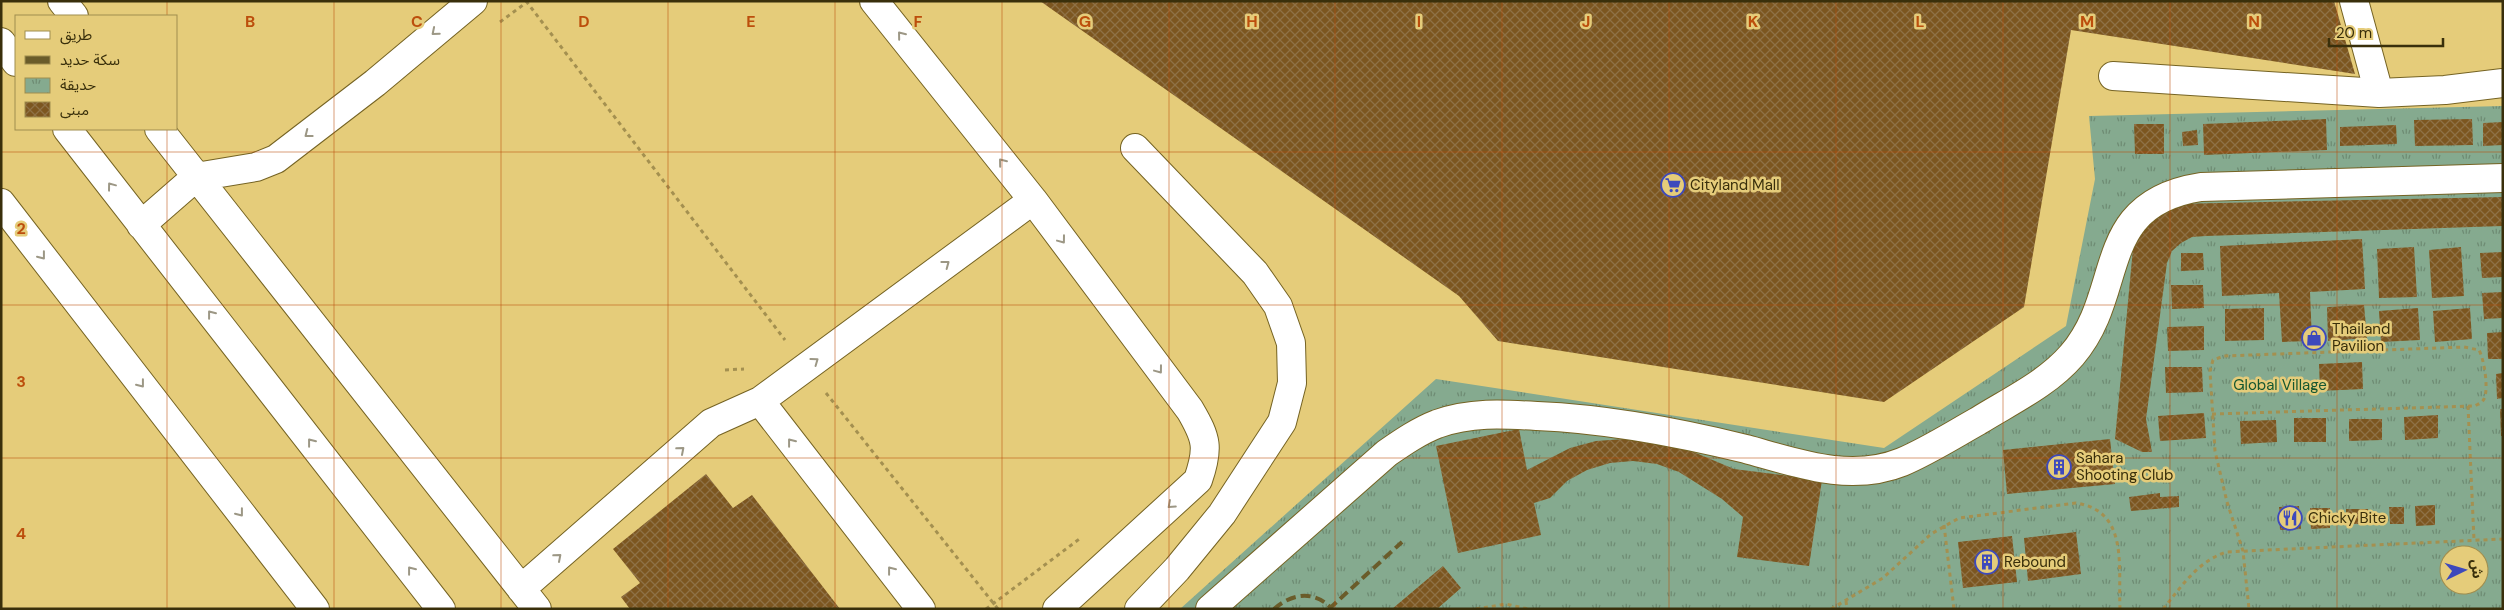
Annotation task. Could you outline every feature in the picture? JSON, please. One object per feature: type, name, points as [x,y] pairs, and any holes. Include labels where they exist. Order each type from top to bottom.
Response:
[{"type":"street","points":[[62,1],[73,15]]},
{"type":"street","points":[[141,225],[196,177],[256,167],[276,159],[375,83],[473,1]]},
{"type":"street","points":[[874,1],[1033,200],[1190,410],[1202,432],[1206,456],[1198,480],[1057,609]]},
{"type":"street","points":[[2354,1],[2378,93]]},
{"type":"street","points":[[1,42],[15,61]]},
{"type":"street","points":[[2113,76],[2378,93],[2444,90],[2503,83]]},
{"type":"street","points":[[68,130],[441,609]]},
{"type":"street","points":[[160,130],[529,599],[711,423],[760,401],[1033,200]]},
{"type":"street","points":[[1135,148],[1255,274],[1278,306],[1290,343],[1292,383],[1282,422],[1222,514],[1177,569],[1139,609]]},
{"type":"street","points":[[1210,609],[1387,453],[1410,437],[1436,424],[1464,417],[1492,414],[1605,421],[1695,436],[1826,470],[1850,472],[1874,470],[1898,464],[1920,454],[2036,386],[2056,372],[2073,354],[2087,334],[2122,238],[2135,218],[2154,201],[2176,191],[2201,187],[2503,178]]},
{"type":"street","points":[[1,203],[315,609]]},
{"type":"street","points":[[760,401],[921,609]]},
{"type":"path","points":[[526,1],[806,368],[998,609]]},
{"type":"path","points":[[2212,414],[2475,406],[2484,399],[2484,364],[2479,350],[2464,347],[2218,356],[2210,365],[2212,414],[2216,451],[2221,476],[2243,551],[2249,609]]},
{"type":"path","points":[[2468,406],[2474,540]]},
{"type":"path","points":[[1831,609],[1883,578],[1944,525],[1976,514],[2076,504],[2090,506],[2103,512],[2112,524],[2116,538],[2120,609]]},
{"type":"path","points":[[1944,525],[1954,609]]},
{"type":"path","points":[[2163,609],[2197,569],[2210,558],[2226,552],[2503,539]]},
{"type":"path","points":[[1846,601],[1847,609]]},
{"type":"path","points":[[1476,609],[1506,604],[1528,609]]},
{"type":"green space","name":"Global Village","points":[[2503,106],[2503,609],[1180,609],[1436,379],[1884,448],[2066,326],[2095,179],[2089,116]]},
{"type":"building","name":"Cityland Mall","points":[[1040,1],[2334,1],[2355,74],[2071,30],[2024,307],[1884,402],[1498,341],[1459,296]]},
{"type":"building","points":[[2326,119],[2327,150],[2204,155],[2203,124]]},
{"type":"building","points":[[2472,119],[2473,145],[2415,146],[2414,120]]},
{"type":"building","points":[[2503,122],[2503,145],[2483,146],[2483,123]]},
{"type":"building","points":[[2134,124],[2164,124],[2164,154],[2135,154]]},
{"type":"building","points":[[2396,125],[2397,144],[2340,146],[2340,127]]},
{"type":"building","points":[[2197,130],[2198,145],[2183,146],[2182,132]]},
{"type":"building","points":[[2503,197],[2503,226],[2206,236],[2192,237],[2181,243],[2172,251],[2167,263],[2146,419],[2152,452],[2142,452],[2115,439],[2134,238],[2137,228],[2172,204]]},
{"type":"building","points":[[2362,239],[2365,289],[2310,292],[2312,341],[2282,342],[2279,293],[2222,296],[2220,246]]},
{"type":"building","points":[[2414,247],[2417,297],[2379,298],[2377,249]]},
{"type":"building","points":[[2461,247],[2464,296],[2432,298],[2429,250]]},
{"type":"building","points":[[2503,252],[2503,277],[2482,278],[2480,253]]},
{"type":"building","points":[[2181,253],[2203,253],[2204,270],[2181,271]]},
{"type":"building","points":[[2171,285],[2203,285],[2204,308],[2172,309]]},
{"type":"building","points":[[2503,292],[2503,318],[2484,319],[2482,293]]},
{"type":"building","points":[[2364,305],[2367,338],[2328,341],[2327,307]]},
{"type":"building","points":[[2264,308],[2264,340],[2225,341],[2225,309]]},
{"type":"building","points":[[2418,308],[2420,340],[2381,342],[2379,311]]},
{"type":"building","points":[[2470,308],[2472,339],[2435,342],[2433,311]]},
{"type":"building","points":[[2204,326],[2204,350],[2168,351],[2167,327]]},
{"type":"building","points":[[2503,332],[2503,359],[2488,359],[2487,333]]},
{"type":"building","points":[[2362,362],[2363,389],[2320,391],[2319,364]]},
{"type":"building","points":[[2165,367],[2202,367],[2203,392],[2166,393]]},
{"type":"building","points":[[2503,373],[2503,398],[2497,399],[2496,374]]},
{"type":"building","points":[[2500,409],[2503,409],[2503,436],[2501,436]]},
{"type":"building","points":[[2204,413],[2206,438],[2160,441],[2158,416]]},
{"type":"building","points":[[2438,415],[2438,438],[2405,440],[2404,417]]},
{"type":"building","points":[[2294,418],[2326,418],[2326,442],[2294,442]]},
{"type":"building","points":[[2349,419],[2382,419],[2382,440],[2349,441]]},
{"type":"building","points":[[2276,420],[2277,442],[2241,444],[2240,421]]},
{"type":"building","points":[[1519,429],[1527,470],[1570,448],[1596,441],[1624,439],[1650,440],[1677,445],[1734,469],[1822,480],[1809,566],[1737,557],[1743,517],[1722,499],[1679,472],[1657,464],[1633,461],[1610,463],[1587,470],[1567,481],[1550,498],[1534,503],[1541,535],[1458,553],[1436,446]]},
{"type":"building","name":"Sahara Shooting Club","points":[[2110,439],[2115,484],[2007,494],[2003,450]]},
{"type":"building","points":[[706,474],[733,508],[752,495],[840,609],[630,609],[621,597],[640,583],[613,549]]},
{"type":"building","points":[[2160,493],[2160,497],[2179,496],[2179,507],[2131,511],[2129,497]]},
{"type":"building","points":[[2435,505],[2435,525],[2416,526],[2415,506]]},
{"type":"building","name":"Chicky Bite","points":[[2299,506],[2301,529],[2280,530],[2279,507]]},
{"type":"building","points":[[2389,507],[2404,507],[2404,524],[2390,524]]},
{"type":"building","points":[[2310,508],[2330,508],[2330,528],[2311,529]]},
{"type":"building","points":[[2346,509],[2368,509],[2369,524],[2346,524]]},
{"type":"building","points":[[2076,532],[2081,574],[2028,581],[2024,538]]},
{"type":"building","name":"Rebound","points":[[2012,536],[2017,582],[1963,588],[1958,542]]},
{"type":"building","points":[[1443,566],[1461,588],[1437,609],[1392,609]]},
{"type":"railway","points":[[1329,609],[1402,542]]},
{"type":"railway","points":[[1274,609],[1288,600],[1303,596],[1311,596],[1318,599],[1332,609]]},
{"type":"place","name":"Cityland Mall","points":[[1673,185]]},
{"type":"place","name":"Thailand Pavilion","points":[[2314,338]]},
{"type":"place","name":"Sahara Shooting Club","points":[[2059,467]]},
{"type":"place","name":"Chicky Bite","points":[[2290,518]]},
{"type":"place","name":"Rebound","points":[[1987,562]]}]
